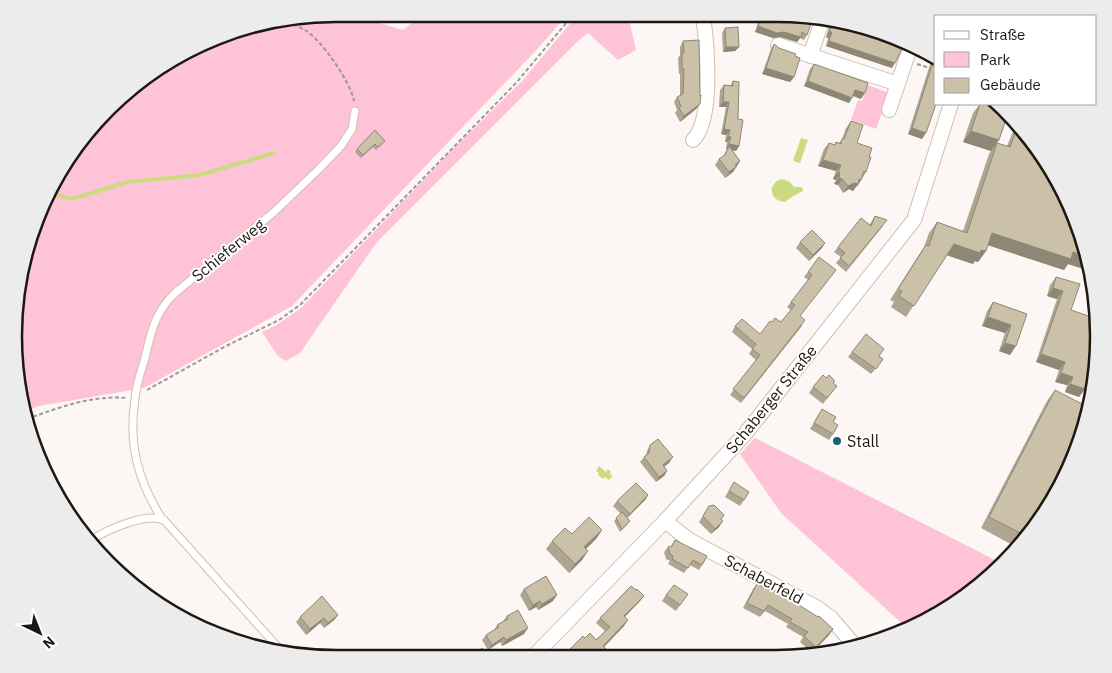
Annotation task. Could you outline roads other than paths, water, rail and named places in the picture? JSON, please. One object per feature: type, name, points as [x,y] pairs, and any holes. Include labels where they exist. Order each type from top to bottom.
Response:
[{"type":"street","points":[[694,140],[700,132],[706,103],[706,54],[703,22]]},
{"type":"street","points":[[810,56],[820,26]]},
{"type":"street","points":[[778,45],[898,84]]},
{"type":"street","points":[[889,110],[909,52]]},
{"type":"street","name":"Schaberger Straße","points":[[541,650],[665,521],[745,434],[914,220],[951,105]]},
{"type":"street","name":"Schaberfeld","points":[[665,521],[689,540],[816,607],[831,618],[851,641]]},
{"type":"lane","name":"Schieferweg","points":[[275,644],[177,533],[162,519],[145,491],[137,466],[133,426],[134,398],[155,318],[162,307],[206,266],[274,212],[320,169],[348,136],[353,126],[355,111]]},
{"type":"lane","points":[[95,538],[113,528],[154,518],[162,519]]},
{"type":"waterway","points":[[57,195],[72,199],[127,182],[200,175],[274,153]]},
{"type":"place","name":"Stall","points":[[837,441]]}]
